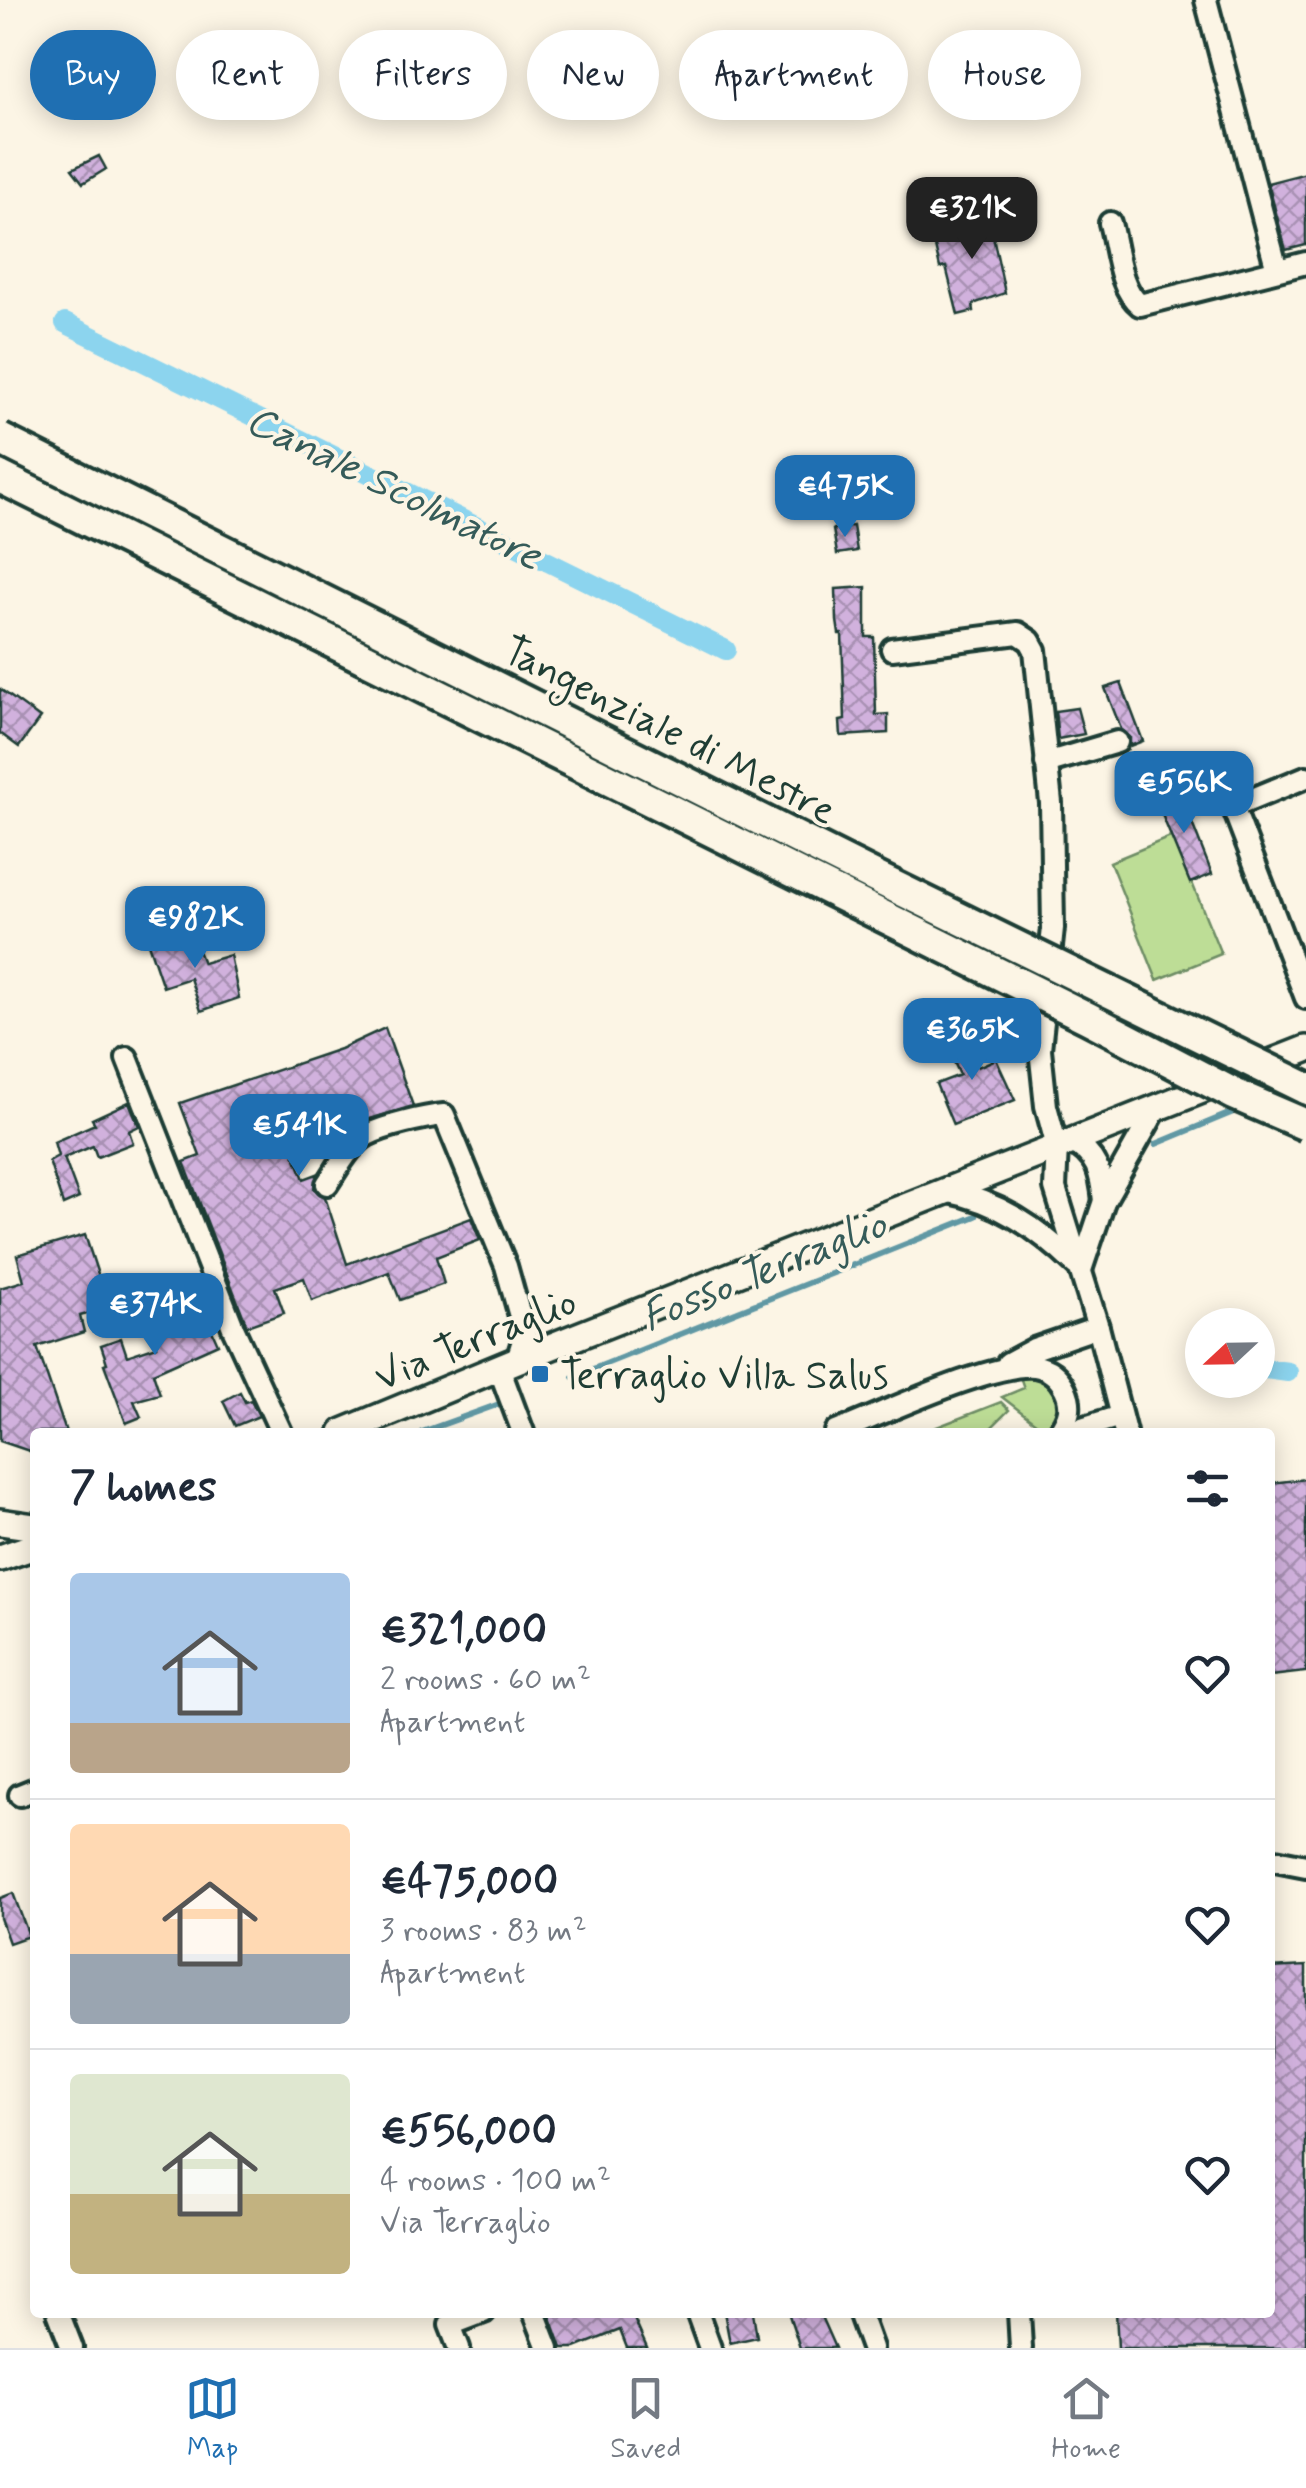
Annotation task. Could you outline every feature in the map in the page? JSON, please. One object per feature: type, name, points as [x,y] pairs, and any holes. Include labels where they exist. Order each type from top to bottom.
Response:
[{"type":"highway","name":"Tangenziale di Mestre","points":[[0,439],[1306,1088]]},
{"type":"highway","name":"Tangenziale di Mestre","points":[[0,478],[1234,1094],[1306,1125]]},
{"type":"main road","name":"Via Terraglio","points":[[361,1428],[508,1364],[1306,1049]]},
{"type":"main road","points":[[0,1522],[30,1526]]},
{"type":"main road","points":[[0,1558],[30,1548]]},
{"type":"street","points":[[1206,0],[1277,270]]},
{"type":"street","points":[[1110,223],[1126,284],[1140,305],[1306,263]]},
{"type":"street","points":[[892,649],[1018,633],[1030,640],[1035,650],[1051,803],[1053,928],[1040,1048],[1046,1106],[1064,1144],[1055,1188],[1098,1326],[1123,1424],[1096,1428]]},
{"type":"street","points":[[1046,763],[1117,742]]},
{"type":"street","points":[[1306,778],[1233,807],[1306,998]]},
{"type":"street","points":[[127,1058],[220,1296],[279,1428]]},
{"type":"street","points":[[1081,1270],[1104,1201],[1158,1108]]},
{"type":"street","points":[[327,1184],[348,1153],[366,1136],[428,1117],[444,1116],[506,1266],[525,1334],[508,1364],[523,1428]]},
{"type":"street","points":[[1064,1144],[1087,1150],[1097,1164],[1104,1201]]},
{"type":"street","points":[[945,1191],[973,1196],[1031,1225],[1081,1270]]},
{"type":"street","points":[[846,1428],[998,1369],[1034,1348],[1098,1326]]},
{"type":"street","points":[[998,1369],[1033,1366],[1056,1376],[1064,1386],[1070,1406],[1062,1428]]},
{"type":"street","points":[[1275,1860],[1306,1866]]},
{"type":"street","points":[[60,2318],[72,2348]]},
{"type":"street","points":[[458,2348],[450,2325],[468,2318]]},
{"type":"street","points":[[536,2318],[548,2348]]},
{"type":"street","points":[[699,2318],[710,2348]]},
{"type":"street","points":[[861,2318],[872,2348]]},
{"type":"street","points":[[1018,2318],[1020,2348]]},
{"type":"green space","points":[[1173,836],[1221,954],[1157,980],[1110,862]]},
{"type":"green space","points":[[1019,1374],[1047,1376],[1059,1404],[1048,1428],[1042,1428],[1002,1397],[1024,1388]]},
{"type":"green space","points":[[1001,1402],[1009,1410],[991,1428],[934,1428]]},
{"type":"building","points":[[99,156],[106,169],[83,183],[72,169]]},
{"type":"building","points":[[1306,173],[1306,245],[1286,250],[1268,183]]},
{"type":"building","points":[[987,208],[1005,293],[973,304],[974,311],[958,315],[946,267],[940,268],[934,242],[964,235],[959,215]]},
{"type":"building","points":[[853,526],[857,551],[837,554],[833,529]]},
{"type":"building","points":[[866,587],[866,637],[874,637],[876,715],[888,714],[888,733],[841,736],[840,721],[845,720],[836,589]]},
{"type":"building","points":[[1121,683],[1143,741],[1130,746],[1130,737],[1121,729],[1105,688]]},
{"type":"building","points":[[0,689],[40,718],[19,747],[0,733]]},
{"type":"building","points":[[1077,708],[1084,734],[1058,739],[1055,711]]},
{"type":"building","points":[[1179,790],[1212,874],[1190,883],[1156,800]]},
{"type":"building","points":[[186,932],[203,963],[230,955],[239,998],[201,1011],[190,978],[163,987],[148,943]]},
{"type":"building","points":[[956,1027],[978,1067],[996,1059],[1015,1100],[953,1125],[936,1084],[960,1075],[941,1034]]},
{"type":"building","points":[[385,1028],[413,1106],[339,1133],[313,1122],[284,1129],[304,1179],[317,1174],[314,1189],[325,1197],[347,1264],[471,1218],[480,1240],[436,1257],[444,1284],[400,1300],[389,1272],[312,1301],[304,1278],[275,1288],[284,1313],[247,1326],[184,1162],[200,1156],[180,1103],[340,1049]]},
{"type":"building","points":[[129,1102],[139,1126],[129,1131],[133,1143],[97,1157],[93,1146],[64,1158],[79,1198],[63,1205],[49,1161],[58,1156],[54,1142],[95,1124],[92,1119]]},
{"type":"building","points":[[85,1235],[109,1308],[80,1316],[84,1332],[37,1347],[65,1428],[30,1428],[30,1451],[0,1441],[0,1288],[24,1281],[17,1255]]},
{"type":"building","points":[[201,1306],[218,1344],[153,1373],[160,1394],[134,1401],[141,1417],[126,1423],[101,1345],[121,1338],[127,1356],[157,1346],[149,1329]]},
{"type":"building","points":[[240,1392],[245,1402],[251,1400],[259,1416],[235,1426],[223,1401]]},
{"type":"building","points":[[1306,1479],[1306,1672],[1275,1675],[1275,1482]]},
{"type":"building","points":[[13,1893],[29,1936],[9,1943],[0,1918],[0,1898]]},
{"type":"building","points":[[1306,1966],[1306,2348],[1118,2348],[1116,2318],[1275,2318],[1275,1968]]},
{"type":"building","points":[[551,2318],[634,2318],[647,2348],[627,2348],[620,2330],[575,2348],[562,2348]]},
{"type":"building","points":[[725,2318],[754,2318],[757,2337],[730,2343]]},
{"type":"building","points":[[790,2318],[822,2318],[835,2348],[800,2348]]},
{"type":"waterway","name":"Canale Scolmatore","points":[[65,323],[726,650]]},
{"type":"waterway","name":"Fosso Terraglio","points":[[1156,1144],[1243,1108]]},
{"type":"waterway","name":"Fosso Terraglio","points":[[573,1377],[976,1216]]},
{"type":"waterway","name":"Canale Scolmatore","points":[[1275,1370],[1288,1372]]},
{"type":"waterway","name":"Fosso Terraglio","points":[[433,1428],[502,1403]]},
{"type":"place","name":"Terraglio Villa Salus","points":[[540,1374]]}]
